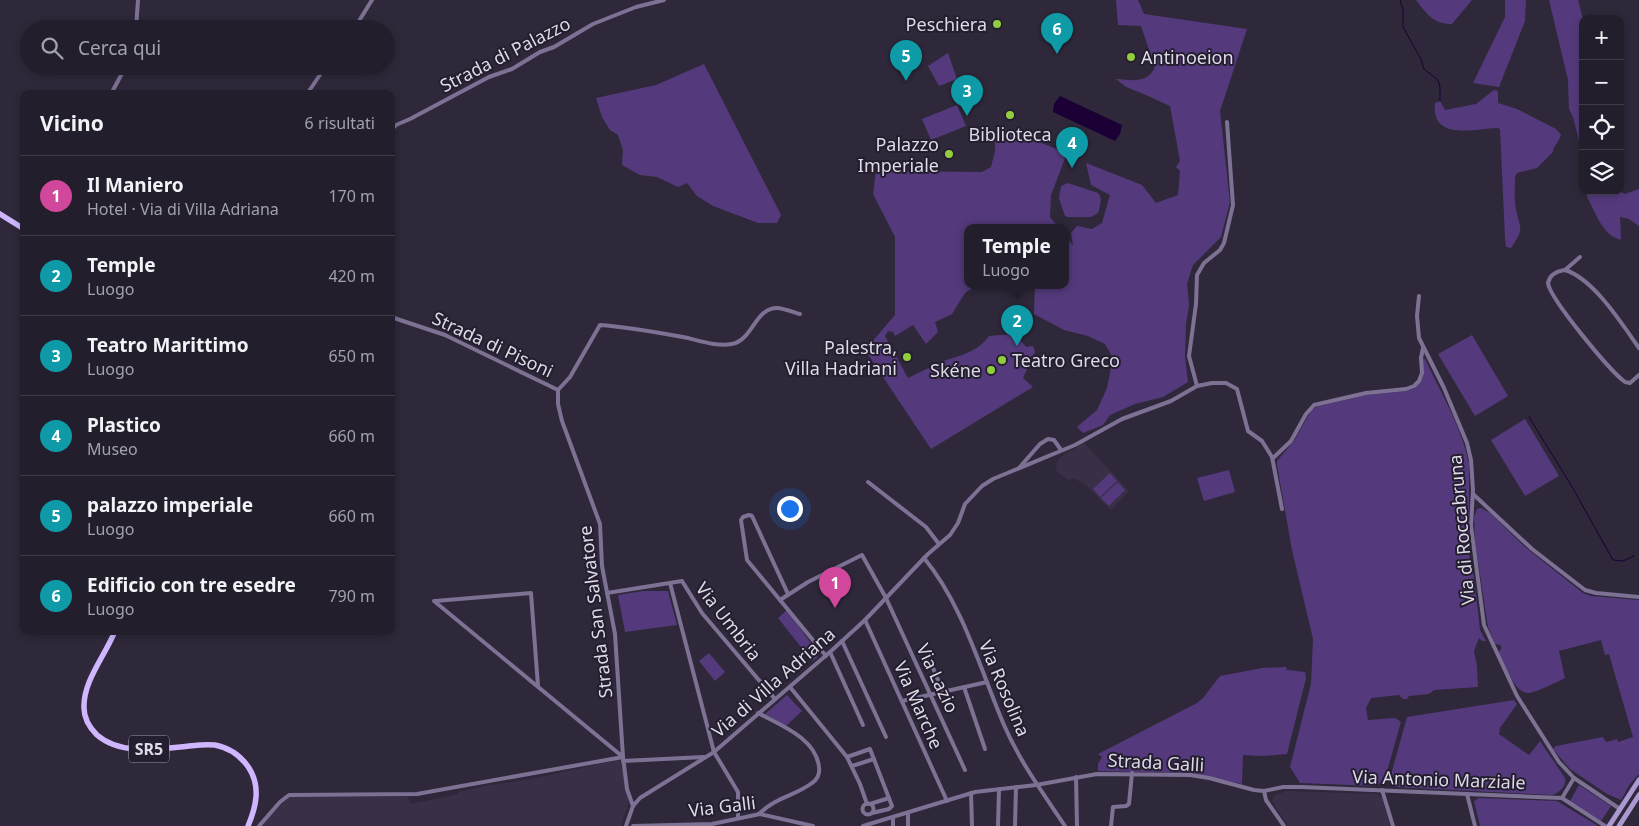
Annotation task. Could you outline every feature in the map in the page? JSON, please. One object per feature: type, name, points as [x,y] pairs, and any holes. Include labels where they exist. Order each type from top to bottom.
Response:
[{"type":"main road","points":[[0,214],[20,226]]},
{"type":"main road","name":"SR5","points":[[113,635],[87,691],[84,712],[91,728],[108,742],[132,748],[150,749],[210,744],[234,752],[247,766],[255,782],[254,811],[248,826]]},
{"type":"main road","points":[[1609,826],[1639,780]]},
{"type":"main road","points":[[1619,826],[1639,795]]},
{"type":"street","points":[[137,20],[138,0]]},
{"type":"street","points":[[360,20],[372,0]]},
{"type":"street","name":"Strada di Palazzo","points":[[395,127],[489,77],[514,68],[593,24],[636,7],[664,0]]},
{"type":"street","points":[[113,90],[121,75]]},
{"type":"street","points":[[310,90],[320,75]]},
{"type":"street","points":[[1227,122],[1233,207],[1224,243],[1204,263],[1197,275],[1196,304],[1189,354],[1196,386],[1219,382],[1236,388],[1248,431],[1265,444],[1273,458],[1282,509]]},
{"type":"street","points":[[1580,257],[1565,270],[1556,272],[1549,280],[1548,286],[1554,297],[1586,339],[1622,380],[1629,383],[1639,376]]},
{"type":"street","points":[[1565,270],[1578,276],[1592,289],[1639,348]]},
{"type":"street","name":"Via di Roccabruna","points":[[1419,296],[1417,324],[1423,348],[1444,388],[1467,443],[1472,460],[1471,530],[1484,625],[1520,701],[1557,759],[1574,778],[1620,809]]},
{"type":"street","name":"Strada di Pisoni","points":[[395,318],[445,335],[558,390],[571,375],[600,325],[733,344],[741,340],[769,309],[781,309],[800,314]]},
{"type":"street","points":[[1273,458],[1291,441],[1306,414],[1314,406],[1366,393],[1404,389],[1413,386],[1420,379],[1422,373],[1420,358],[1423,348]]},
{"type":"street","name":"Via di Villa Adriana","points":[[633,806],[645,795],[714,752],[826,656],[865,620],[924,558],[953,531],[964,505],[980,488],[993,479],[1075,445],[1122,419],[1171,401],[1196,386]]},
{"type":"street","name":"Strada San Salvatore","points":[[558,390],[558,404],[562,422],[599,519],[602,566],[615,632],[623,759],[627,789],[633,806]]},
{"type":"street","name":"Via di Villa Adriana","points":[[1018,469],[1042,442],[1050,438],[1054,440],[1060,450]]},
{"type":"street","points":[[1032,453],[1040,460]]},
{"type":"street","points":[[868,482],[926,527],[939,544]]},
{"type":"street","points":[[1473,494],[1529,547],[1582,588],[1592,592],[1639,597]]},
{"type":"street","points":[[780,600],[788,594],[752,516],[749,514],[741,520],[747,560],[826,656]]},
{"type":"street","name":"Via Lazio","points":[[788,594],[862,555],[886,598],[965,770]]},
{"type":"street","name":"Via Rosolina","points":[[924,558],[948,593],[968,635],[1005,727],[1036,785],[1065,826]]},
{"type":"street","name":"Via Umbria","points":[[670,583],[682,581],[702,613],[775,700]]},
{"type":"street","points":[[606,593],[670,583],[714,752],[738,792],[738,818]]},
{"type":"street","points":[[538,686],[531,593],[434,601],[623,759]]},
{"type":"street","name":"Via Marche","points":[[865,620],[946,801]]},
{"type":"street","points":[[842,641],[886,737]]},
{"type":"street","points":[[830,652],[863,725]]},
{"type":"street","points":[[928,656],[943,692]]},
{"type":"street","points":[[902,701],[987,682]]},
{"type":"street","points":[[790,687],[847,757],[869,804],[873,808],[870,814],[870,825]]},
{"type":"street","points":[[964,687],[985,749]]},
{"type":"street","points":[[758,713],[805,741],[813,752],[819,769],[818,776],[814,782],[804,789],[782,797],[759,814]]},
{"type":"street","points":[[847,757],[870,749],[892,805],[891,808],[870,814],[864,812],[863,809],[869,804],[889,798]]},
{"type":"street","points":[[259,826],[280,802],[289,795],[426,793],[623,759],[706,757]]},
{"type":"street","points":[[852,766],[874,759]]},
{"type":"street","name":"Strada Galli","points":[[1036,785],[1097,774],[1175,774],[1206,777],[1264,791]]},
{"type":"street","points":[[1111,826],[1113,807],[1126,806],[1129,802],[1132,774]]},
{"type":"street","points":[[1076,777],[1077,826]]},
{"type":"street","points":[[1574,778],[1562,798],[1605,826]]},
{"type":"street","points":[[864,826],[971,793],[1036,785]]},
{"type":"street","points":[[1015,826],[1016,787]]},
{"type":"street","name":"Via Antonio Marziale","points":[[1264,791],[1292,787],[1562,798]]},
{"type":"street","points":[[998,826],[999,789]]},
{"type":"street","points":[[1382,790],[1393,826]]},
{"type":"street","points":[[1264,791],[1266,800],[1284,826]]},
{"type":"street","points":[[971,793],[972,826]]},
{"type":"street","points":[[1467,794],[1476,826]]},
{"type":"street","points":[[626,826],[633,806]]},
{"type":"street","points":[[908,813],[908,826]]},
{"type":"street","name":"Via Galli","points":[[633,826],[712,824],[759,814],[791,824],[813,826]]},
{"type":"street","points":[[893,818],[893,826]]},
{"type":"shaded area","points":[[1116,0],[1138,0],[1144,14],[1247,29],[1220,111],[1230,202],[1221,237],[1193,265],[1187,284],[1189,305],[1186,324],[1185,356],[1188,382],[1163,397],[1135,404],[1110,415],[1103,425],[1083,433],[1077,427],[1097,410],[1107,388],[1113,358],[1105,344],[1088,336],[1064,330],[1034,314],[1035,289],[1069,289],[1069,241],[1073,245],[1071,233],[1077,226],[1092,229],[1102,223],[1110,195],[1091,185],[1086,163],[1142,185],[1156,203],[1178,195],[1180,171],[1176,167],[1180,161],[1170,106],[1126,87],[1116,79],[1144,79],[1155,67],[1141,26],[1118,25]]},
{"type":"shaded area","points":[[1416,0],[1472,0],[1452,24],[1445,24],[1427,14]]},
{"type":"shaded area","points":[[1505,0],[1526,0],[1525,21],[1499,87],[1473,83],[1505,17]]},
{"type":"shaded area","points":[[1549,0],[1578,0],[1582,15],[1579,15],[1579,141],[1569,109],[1568,80]]},
{"type":"shaded area","points":[[948,53],[957,79],[939,86],[928,66]]},
{"type":"shaded area","points":[[704,64],[781,215],[777,223],[758,223],[713,206],[697,196],[687,183],[678,187],[657,177],[640,175],[622,165],[623,150],[618,135],[610,130],[602,117],[596,98],[656,85]]},
{"type":"shaded area","points":[[1494,90],[1498,91],[1498,103],[1517,109],[1556,129],[1561,135],[1553,152],[1537,168],[1517,173],[1515,177],[1515,206],[1520,233],[1511,248],[1506,247],[1505,238],[1500,129],[1456,130],[1447,128],[1440,123],[1436,115],[1435,103],[1440,101],[1445,110],[1476,104]]},
{"type":"shaded area","points":[[1060,96],[1122,125],[1120,134],[1115,141],[1053,112],[1054,104]]},
{"type":"shaded area","points":[[957,105],[966,126],[931,140],[922,119]]},
{"type":"shaded area","points":[[1005,129],[1067,153],[1051,195],[1050,217],[1056,224],[964,224],[964,289],[971,289],[965,293],[952,314],[935,322],[938,332],[926,344],[913,325],[895,336],[893,332],[888,331],[885,336],[908,378],[941,362],[974,350],[989,336],[1014,336],[1026,347],[1033,346],[1035,352],[1023,378],[1033,387],[931,449],[865,350],[895,315],[895,237],[873,194],[876,171],[982,172],[991,167],[995,151],[995,140]]},
{"type":"shaded area","points":[[1068,183],[1100,195],[1101,200],[1098,213],[1091,217],[1065,216],[1059,198],[1061,186]]},
{"type":"shaded area","points":[[1639,189],[1639,226],[1629,219],[1620,217],[1621,240],[1609,233],[1600,223],[1587,195],[1625,194]]},
{"type":"shaded area","points":[[1472,335],[1508,396],[1475,416],[1438,354]]},
{"type":"shaded area","points":[[1422,358],[1425,359],[1450,410],[1461,436],[1469,463],[1469,554],[1474,577],[1480,630],[1486,641],[1482,641],[1479,638],[1474,651],[1478,687],[1434,690],[1429,694],[1409,696],[1407,699],[1403,699],[1399,695],[1371,698],[1366,708],[1368,720],[1395,718],[1401,722],[1386,775],[1382,782],[1375,786],[1300,783],[1290,767],[1311,684],[1313,639],[1292,550],[1277,461],[1294,441],[1311,411],[1316,407],[1366,395],[1406,391],[1415,388],[1423,377]]},
{"type":"shaded area","points":[[1525,419],[1559,476],[1525,496],[1491,440]]},
{"type":"shaded area","points":[[1084,443],[1129,491],[1111,510],[1088,487],[1074,478],[1068,480],[1056,471],[1057,461]]},
{"type":"shaded area","points":[[1229,470],[1235,492],[1204,501],[1197,478]]},
{"type":"shaded area","points":[[1110,473],[1117,481],[1100,497],[1093,489]]},
{"type":"shaded area","points":[[1118,482],[1125,490],[1109,506],[1101,498]]},
{"type":"shaded area","points":[[1481,508],[1490,513],[1525,547],[1583,593],[1591,596],[1639,600],[1639,774],[1630,784],[1621,800],[1607,794],[1570,769],[1553,749],[1556,746],[1603,737],[1606,742],[1617,739],[1618,742],[1633,737],[1609,654],[1605,655],[1601,640],[1559,651],[1565,678],[1529,693],[1519,689],[1510,676],[1498,651],[1501,650],[1501,645],[1495,644],[1488,627],[1475,542],[1474,517],[1477,509]]},
{"type":"shaded area","points":[[643,591],[668,591],[677,625],[625,632],[618,595]]},
{"type":"shaded area","points":[[787,610],[818,653],[817,658],[812,661],[778,618]]},
{"type":"shaded area","points":[[709,653],[725,672],[715,681],[699,661]]},
{"type":"shaded area","points":[[1286,667],[1287,670],[1305,672],[1306,678],[1287,754],[1243,755],[1242,784],[1191,773],[1098,771],[1098,764],[1102,757],[1098,754],[1197,703],[1220,676],[1262,668]]},
{"type":"shaded area","points":[[787,695],[802,711],[786,726],[765,714]]},
{"type":"shaded area","points":[[1514,700],[1517,704],[1500,728],[1499,734],[1529,755],[1540,741],[1565,778],[1565,784],[1560,791],[1552,795],[1394,787],[1390,778],[1407,717]]},
{"type":"shaded area","points":[[618,760],[622,762],[629,803],[622,826],[260,826],[289,797],[408,797],[411,804],[459,794],[459,792],[484,786],[526,780]]},
{"type":"shaded area","points":[[1579,785],[1611,806],[1601,821],[1570,801]]},
{"type":"shaded area","points":[[1287,791],[1377,794],[1382,798],[1390,826],[1288,826],[1272,801],[1275,795]]},
{"type":"shaded area","points":[[1479,798],[1557,801],[1598,826],[1480,826],[1474,801]]},
{"type":"waterway","points":[[1400,0],[1403,10],[1403,27],[1421,59],[1424,69],[1438,80],[1440,101]]},
{"type":"waterway","points":[[1529,417],[1571,485],[1613,560],[1623,561],[1634,556]]},
{"type":"place","name":"Peschiera","points":[[997,24]]},
{"type":"place","name":"Edificio con tre esedre","points":[[1057,54]]},
{"type":"place","name":"Antinoeion","points":[[1131,57]]},
{"type":"place","name":"palazzo imperiale","points":[[906,81]]},
{"type":"place","name":"Biblioteca","points":[[1010,115]]},
{"type":"place","name":"Teatro Marittimo","points":[[967,116]]},
{"type":"place","name":"Palazzo Imperiale","points":[[949,154]]},
{"type":"place","name":"Plastico","points":[[1072,168]]},
{"type":"place","name":"Temple","points":[[1017,346]]},
{"type":"place","name":"Palestra, Villa Hadriani","points":[[907,357]]},
{"type":"place","name":"Teatro Greco","points":[[1002,360]]},
{"type":"place","name":"Skéne","points":[[991,370]]},
{"type":"place","name":"Il Maniero","points":[[835,608]]}]
